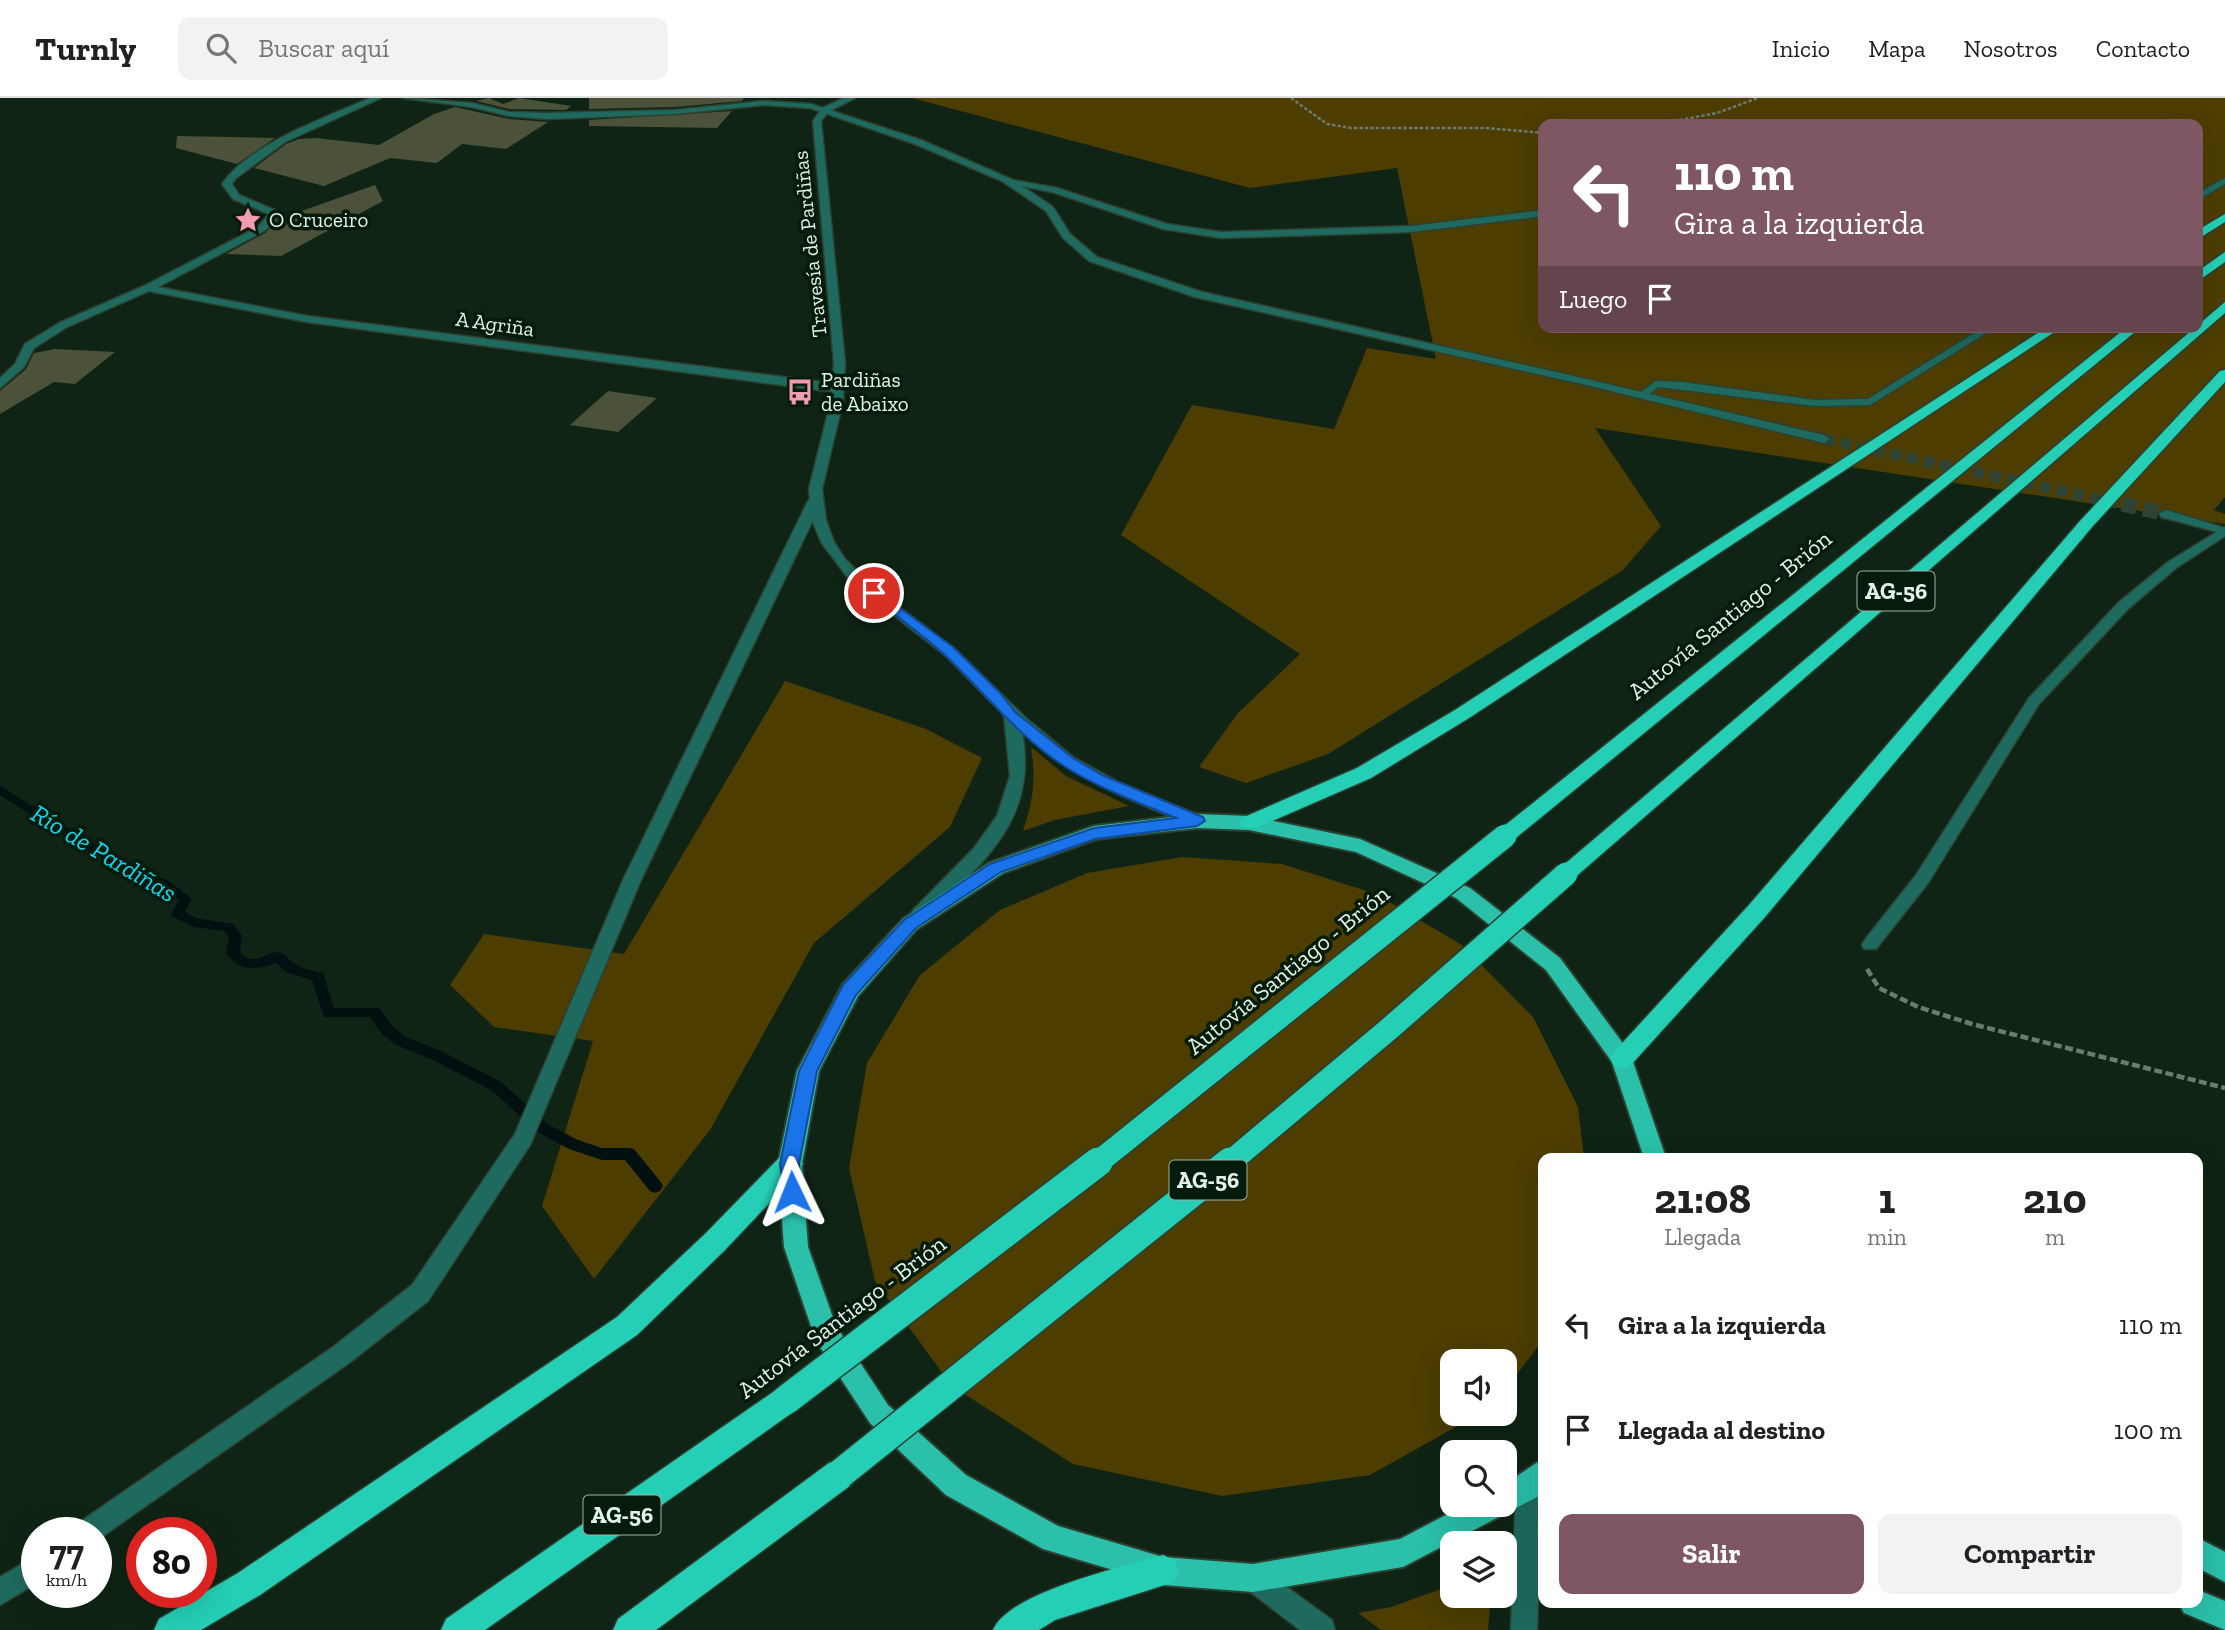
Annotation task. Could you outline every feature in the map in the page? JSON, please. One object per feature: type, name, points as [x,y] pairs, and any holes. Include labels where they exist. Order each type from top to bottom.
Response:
[{"type":"highway","points":[[2203,232],[2225,217]]},
{"type":"highway","points":[[2203,273],[2225,256]]},
{"type":"highway","name":"AG-56","points":[[2203,325],[2225,306]]},
{"type":"highway","points":[[1250,823],[1364,773],[1462,714],[2047,333]]},
{"type":"highway","name":"Autovía Santiago - Brión","points":[[457,1630],[786,1400],[1087,1171],[2128,333]]},
{"type":"highway","name":"AG-56","points":[[629,1630],[840,1474],[1141,1236],[1463,967],[1566,874],[2194,333]]},
{"type":"highway","points":[[1622,1059],[1757,911],[2086,524],[2225,374]]},
{"type":"highway","points":[[1470,1517],[1403,1553],[1253,1578],[1163,1571],[1053,1539],[956,1485],[879,1413],[825,1332],[796,1247],[789,1164],[808,1071],[850,990],[910,924],[996,868],[1094,833],[1197,821],[1250,823],[1360,846],[1463,893],[1553,964],[1622,1059],[1653,1153]]},
{"type":"highway","points":[[170,1630],[249,1584],[626,1326],[715,1242],[789,1164]]},
{"type":"highway","points":[[2203,1555],[2225,1568]]},
{"type":"highway","points":[[1009,1630],[1048,1606],[1163,1571]]},
{"type":"highway","points":[[2203,1607],[2225,1616]]},
{"type":"street","points":[[0,385],[20,365],[29,346],[63,325],[148,288],[227,248],[273,219],[274,213],[236,197],[228,189],[227,184],[232,177],[282,140],[377,98]]},
{"type":"street","points":[[407,98],[472,105],[509,114],[547,116],[675,112],[786,103],[825,110],[918,142],[1005,179],[1054,190],[1166,227],[1221,235],[1411,229],[1538,214]]},
{"type":"street","points":[[825,110],[850,98]]},
{"type":"street","name":"Travesía de Pardiñas","points":[[815,501],[819,466],[839,388],[839,343],[817,125],[818,117],[825,110]]},
{"type":"street","points":[[1005,179],[1050,209],[1066,236],[1093,258],[1199,295],[1824,439]]},
{"type":"street","name":"A Agriña","points":[[148,288],[307,318],[839,388]]},
{"type":"street","points":[[815,501],[824,535],[842,564],[869,589],[948,650],[995,696],[1011,716],[1068,761],[1097,778],[1197,821]]},
{"type":"street","points":[[109,1517],[341,1355],[420,1293],[523,1139],[632,880],[815,501]]},
{"type":"street","points":[[2166,514],[2223,531]]},
{"type":"street","points":[[910,924],[995,835],[1012,807],[1018,774],[1011,716]]},
{"type":"street","points":[[1524,1630],[1526,1485]]},
{"type":"street","points":[[0,1592],[21,1578]]},
{"type":"street","points":[[1253,1578],[1322,1630]]},
{"type":"lane","points":[[2203,194],[2225,180]]},
{"type":"lane","points":[[1642,395],[1656,384],[1682,384],[1815,403],[1870,402],[1909,381],[1982,333]]},
{"type":"lane","points":[[1870,945],[1923,879],[2034,701],[2123,606],[2172,565],[2223,531]]},
{"type":"path","points":[[1291,98],[1327,124],[1351,128],[1486,128],[1538,132]]},
{"type":"path","points":[[1685,119],[1717,113],[1758,98]]},
{"type":"path","points":[[1870,945],[1865,966],[1879,988],[1918,1007],[1972,1024],[2225,1087]]},
{"type":"shaded area","points":[[912,98],[2225,98],[2225,497],[2214,510],[2225,514],[2225,524],[1595,428],[1661,526],[1623,570],[1328,754],[1246,783],[1199,767],[1238,713],[1300,654],[1121,535],[1192,405],[1334,429],[1367,348],[1436,359],[1397,168],[1250,188]]},
{"type":"shaded area","points":[[785,681],[926,729],[982,758],[950,827],[814,943],[710,1130],[594,1279],[542,1206],[593,1041],[494,1027],[450,985],[484,934],[624,954]]},
{"type":"shaded area","points":[[1031,747],[1066,776],[1129,806],[1055,820],[1023,831],[1033,789]]},
{"type":"shaded area","points":[[1183,857],[1282,864],[1376,894],[1462,945],[1533,1017],[1578,1107],[1583,1153],[1538,1153],[1538,1347],[1517,1374],[1517,1349],[1440,1349],[1440,1426],[1458,1426],[1370,1475],[1222,1496],[1073,1464],[952,1386],[875,1281],[849,1168],[867,1063],[920,975],[1000,910],[1087,873]]},
{"type":"shaded area","points":[[1440,1589],[1440,1608],[1490,1608],[1488,1630],[1381,1630],[1358,1613],[1391,1607]]},
{"type":"building","points":[[489,98],[503,104],[519,98],[571,106],[566,110],[509,109],[476,101]]},
{"type":"building","points":[[589,98],[744,98],[742,101],[675,107],[589,109]]},
{"type":"building","points":[[455,107],[509,119],[548,122],[506,149],[462,144],[437,163],[390,158],[324,186],[254,168],[286,144],[299,139],[316,138],[379,145],[434,114]]},
{"type":"building","points":[[732,111],[717,128],[589,126],[589,120]]},
{"type":"building","points":[[177,136],[275,138],[237,164],[176,148]]},
{"type":"building","points":[[375,185],[383,201],[281,256],[226,254],[265,233],[279,219]]},
{"type":"building","points":[[55,349],[115,352],[75,384],[54,382],[0,414],[0,391],[26,369],[34,353]]},
{"type":"building","points":[[608,391],[657,398],[618,432],[570,425]]},
{"type":"waterway","name":"Río de Pardiñas","points":[[0,790],[116,863],[165,884],[186,899],[177,914],[194,922],[228,927],[236,936],[233,953],[243,962],[254,964],[278,957],[291,968],[318,977],[329,1013],[374,1012],[388,1031],[401,1041],[436,1055],[496,1086],[544,1129],[574,1145],[602,1154],[629,1154],[655,1186]]},
{"type":"tunnel","points":[[1824,439],[2130,506]]},
{"type":"tunnel","points":[[2122,504],[2166,514]]},
{"type":"place","name":"O Cruceiro","points":[[248,220]]},
{"type":"place","name":"Pardiñas de Abaixo","points":[[800,392]]},
{"type":"route","points":[[792,1192],[789,1164],[808,1071],[850,990],[910,924],[996,868],[1094,833],[1197,821],[1097,778],[1068,761],[1011,716],[995,696],[948,650],[874,593]]}]
